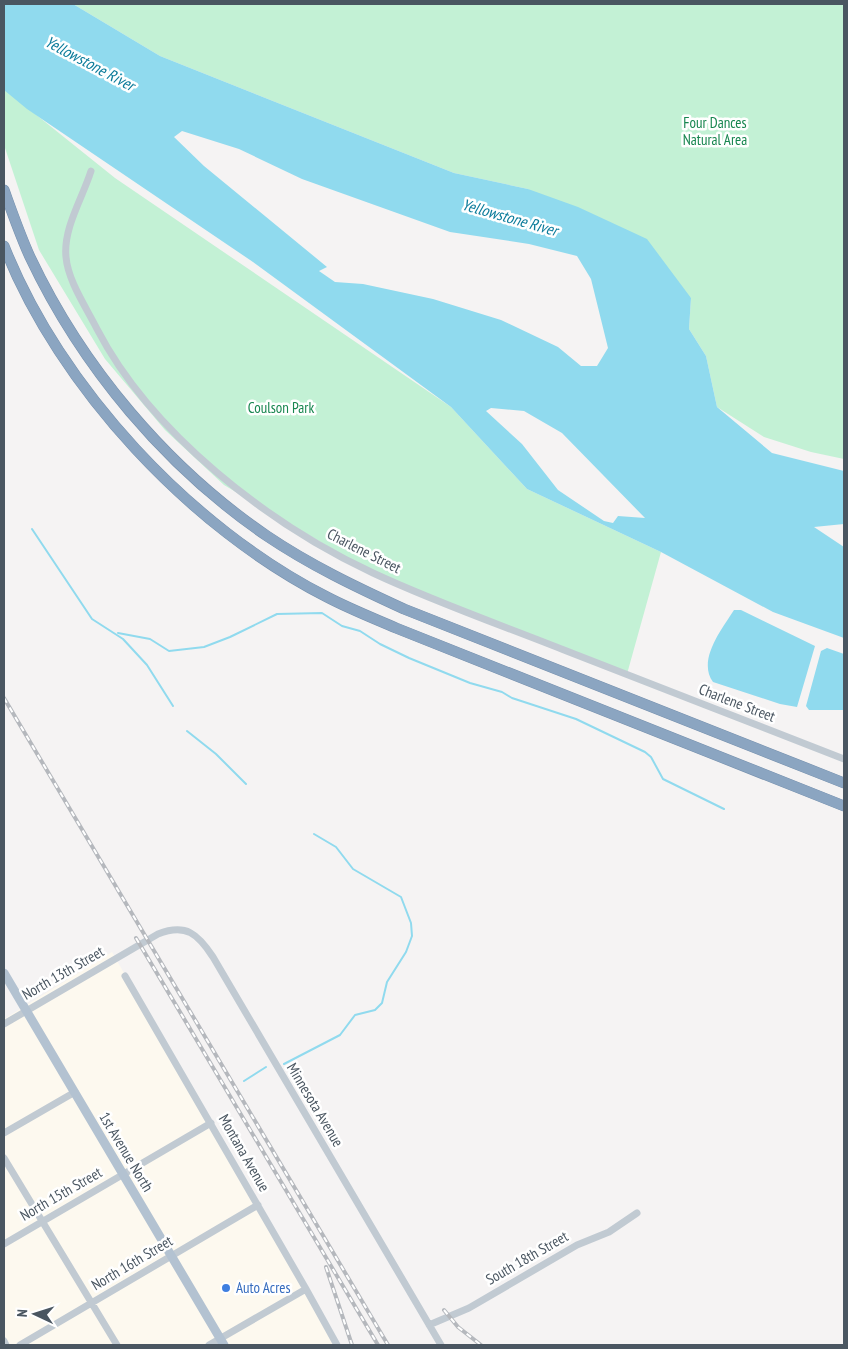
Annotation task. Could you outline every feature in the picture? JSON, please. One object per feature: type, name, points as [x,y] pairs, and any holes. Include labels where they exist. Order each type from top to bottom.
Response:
[{"type":"highway","points":[[4,190],[30,256],[64,319],[106,381],[154,438],[208,490],[267,535],[338,578],[404,609],[844,783]]},
{"type":"highway","points":[[4,246],[46,330],[88,392],[138,452],[193,505],[254,553],[326,597],[396,628],[844,806]]},
{"type":"main road","name":"1st Avenue North","points":[[4,972],[222,1342]]},
{"type":"street","name":"Charlene Street","points":[[91,171],[66,245],[65,256],[69,271],[105,343],[142,396],[206,462],[244,494],[285,524],[373,574],[844,759]]},
{"type":"street","name":"Minnesota Avenue","points":[[137,946],[158,934],[177,929],[195,934],[206,945],[441,1345]]},
{"type":"street","name":"North 13th Street","points":[[4,1024],[137,946]]},
{"type":"street","name":"Montana Avenue","points":[[125,976],[337,1345]]},
{"type":"street","points":[[4,1133],[75,1092]]},
{"type":"street","name":"North 15th Street","points":[[4,1244],[210,1123]]},
{"type":"street","points":[[4,1158],[117,1345]]},
{"type":"street","name":"North 16th Street","points":[[20,1345],[258,1205]]},
{"type":"street","name":"South 18th Street","points":[[429,1325],[469,1308],[576,1244],[609,1232],[636,1212]]},
{"type":"street","points":[[209,1345],[222,1342],[306,1289]]},
{"type":"street","points":[[4,1341],[6,1345]]},
{"type":"shaded area","points":[[112,952],[336,1345],[4,1345],[4,1019]]},
{"type":"green space","name":"Four Dances Natural Area","points":[[73,4],[844,4],[844,459],[811,452],[764,437],[717,407],[706,356],[689,329],[691,298],[528,189],[454,173],[160,56]]},
{"type":"green space","name":"Coulson Park","points":[[4,89],[115,178],[451,407],[527,489],[661,552],[627,674],[373,573],[224,485],[165,430],[105,359],[39,250],[4,145]]},
{"type":"water","name":"Yellowstone River","points":[[4,4],[73,4],[160,56],[454,173],[528,189],[578,207],[647,239],[691,298],[689,329],[706,356],[717,407],[772,453],[844,471],[844,524],[814,527],[844,547],[844,638],[773,612],[661,552],[527,489],[451,407],[253,262],[27,109],[4,90]],"holes":[[[182,131],[239,149],[302,179],[450,232],[529,244],[577,256],[591,279],[608,348],[597,366],[581,366],[558,347],[501,320],[433,299],[363,284],[335,282],[319,271],[327,267],[204,166],[174,137]],[[491,408],[524,411],[562,433],[645,518],[618,516],[613,523],[604,521],[558,490],[522,444],[486,411]]]},
{"type":"water","points":[[734,610],[741,610],[815,646],[797,707],[780,704],[713,682],[709,673],[709,655],[718,635]]},
{"type":"water","points":[[827,648],[844,654],[844,710],[809,710],[806,706],[821,651]]},
{"type":"waterway","points":[[32,529],[92,619],[123,639],[147,665],[173,706]]},
{"type":"waterway","points":[[118,633],[150,639],[169,651],[204,647],[230,637],[277,614],[322,613],[342,626],[360,631],[380,644],[409,658],[470,683],[502,692],[512,698],[576,719],[645,752],[651,757],[663,779],[724,809]]},
{"type":"waterway","points":[[187,731],[216,754],[246,784]]},
{"type":"waterway","points":[[284,1064],[340,1035],[355,1015],[375,1010],[382,1003],[387,982],[406,952],[412,936],[411,923],[401,897],[353,869],[336,847],[314,834]]},
{"type":"waterway","points":[[244,1081],[266,1067]]},
{"type":"railway","points":[[4,698],[388,1345]]},
{"type":"railway","points":[[136,938],[378,1345]]},
{"type":"railway","points":[[326,1267],[352,1345]]},
{"type":"railway","points":[[444,1310],[458,1327],[481,1345]]},
{"type":"place","name":"Auto Acres","points":[[226,1288]]}]
